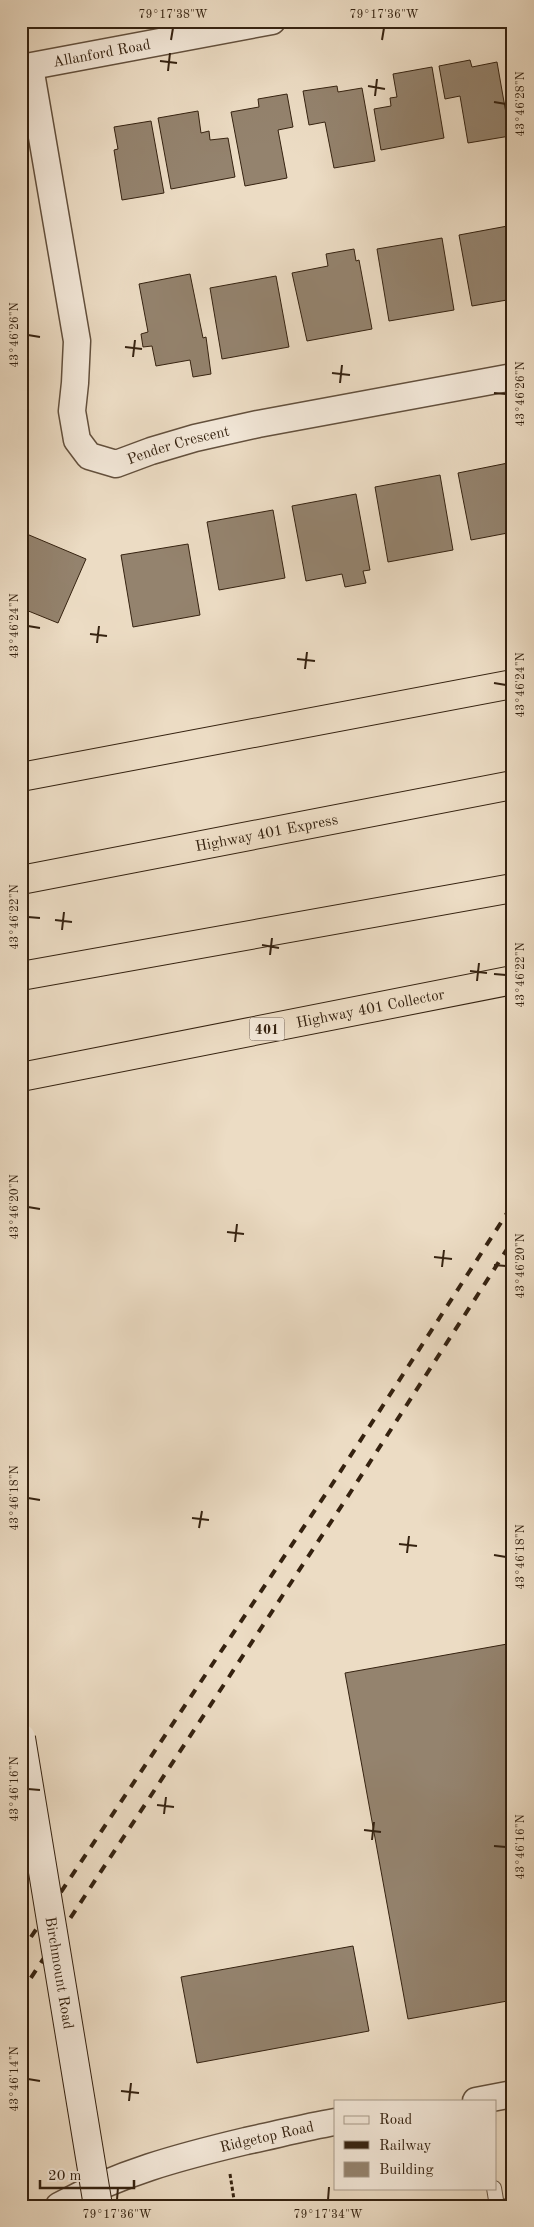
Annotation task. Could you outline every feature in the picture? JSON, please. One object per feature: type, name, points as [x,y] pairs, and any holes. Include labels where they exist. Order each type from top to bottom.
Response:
[{"type":"highway","points":[[21,777],[513,684]]},
{"type":"highway","name":"Highway 401 Express","points":[[21,880],[513,785]]},
{"type":"highway","points":[[21,976],[513,888]]},
{"type":"highway","name":"Highway 401 Collector","points":[[21,1077],[513,980]]},
{"type":"main road","name":"Birchmount Road","points":[[21,1738],[98,2206]]},
{"type":"street","name":"Allanford Road","points":[[26,67],[272,21]]},
{"type":"street","name":"Pender Crescent","points":[[26,67],[77,341],[76,383],[72,411],[77,440],[89,456],[116,464],[195,438],[249,426],[513,377]]},
{"type":"street","points":[[483,2100],[513,2094]]},
{"type":"street","name":"Ridgetop Road","points":[[59,2206],[85,2191],[137,2170],[192,2154],[334,2122]]},
{"type":"lane","points":[[494,2190],[497,2206]]},
{"type":"lane","points":[[507,2206],[513,2205]]},
{"type":"building","points":[[513,52],[513,80],[508,53]]},
{"type":"building","points":[[470,60],[472,67],[497,62],[510,136],[468,143],[460,96],[445,99],[439,66]]},
{"type":"building","points":[[432,67],[444,138],[381,150],[374,109],[391,106],[390,98],[397,97],[393,74]]},
{"type":"building","points":[[337,86],[338,92],[362,88],[375,161],[334,168],[325,122],[309,125],[303,91]]},
{"type":"building","points":[[287,94],[293,127],[278,130],[287,178],[245,186],[231,112],[259,107],[258,99]]},
{"type":"building","points":[[198,111],[201,133],[209,131],[210,140],[228,138],[235,177],[171,189],[158,118]]},
{"type":"building","points":[[151,121],[164,193],[122,200],[114,150],[118,149],[114,127]]},
{"type":"building","points":[[513,225],[513,299],[472,306],[459,235]]},
{"type":"building","points":[[442,238],[454,310],[389,321],[377,249]]},
{"type":"building","points":[[354,249],[356,261],[359,260],[372,329],[307,341],[292,273],[328,266],[326,254]]},
{"type":"building","points":[[190,274],[203,338],[206,337],[211,374],[193,377],[190,360],[156,366],[152,346],[143,347],[141,334],[148,332],[139,284]]},
{"type":"building","points":[[276,276],[289,347],[222,359],[210,288]]},
{"type":"building","points":[[513,462],[513,532],[471,540],[458,473]]},
{"type":"building","points":[[440,475],[453,550],[388,562],[375,487]]},
{"type":"building","points":[[356,494],[370,570],[363,571],[366,583],[345,587],[342,574],[306,581],[292,506]]},
{"type":"building","points":[[273,510],[285,578],[219,590],[207,522]]},
{"type":"building","points":[[22,532],[86,559],[58,623],[21,608]]},
{"type":"building","points":[[188,544],[200,615],[133,627],[121,555]]},
{"type":"building","points":[[513,1643],[513,2000],[408,2019],[345,1673]]},
{"type":"building","points":[[353,1946],[369,2031],[197,2063],[181,1977]]},
{"type":"railway","points":[[21,1952],[331,1486],[513,1204]]},
{"type":"railway","points":[[21,1993],[350,1493],[513,1240]]}]
